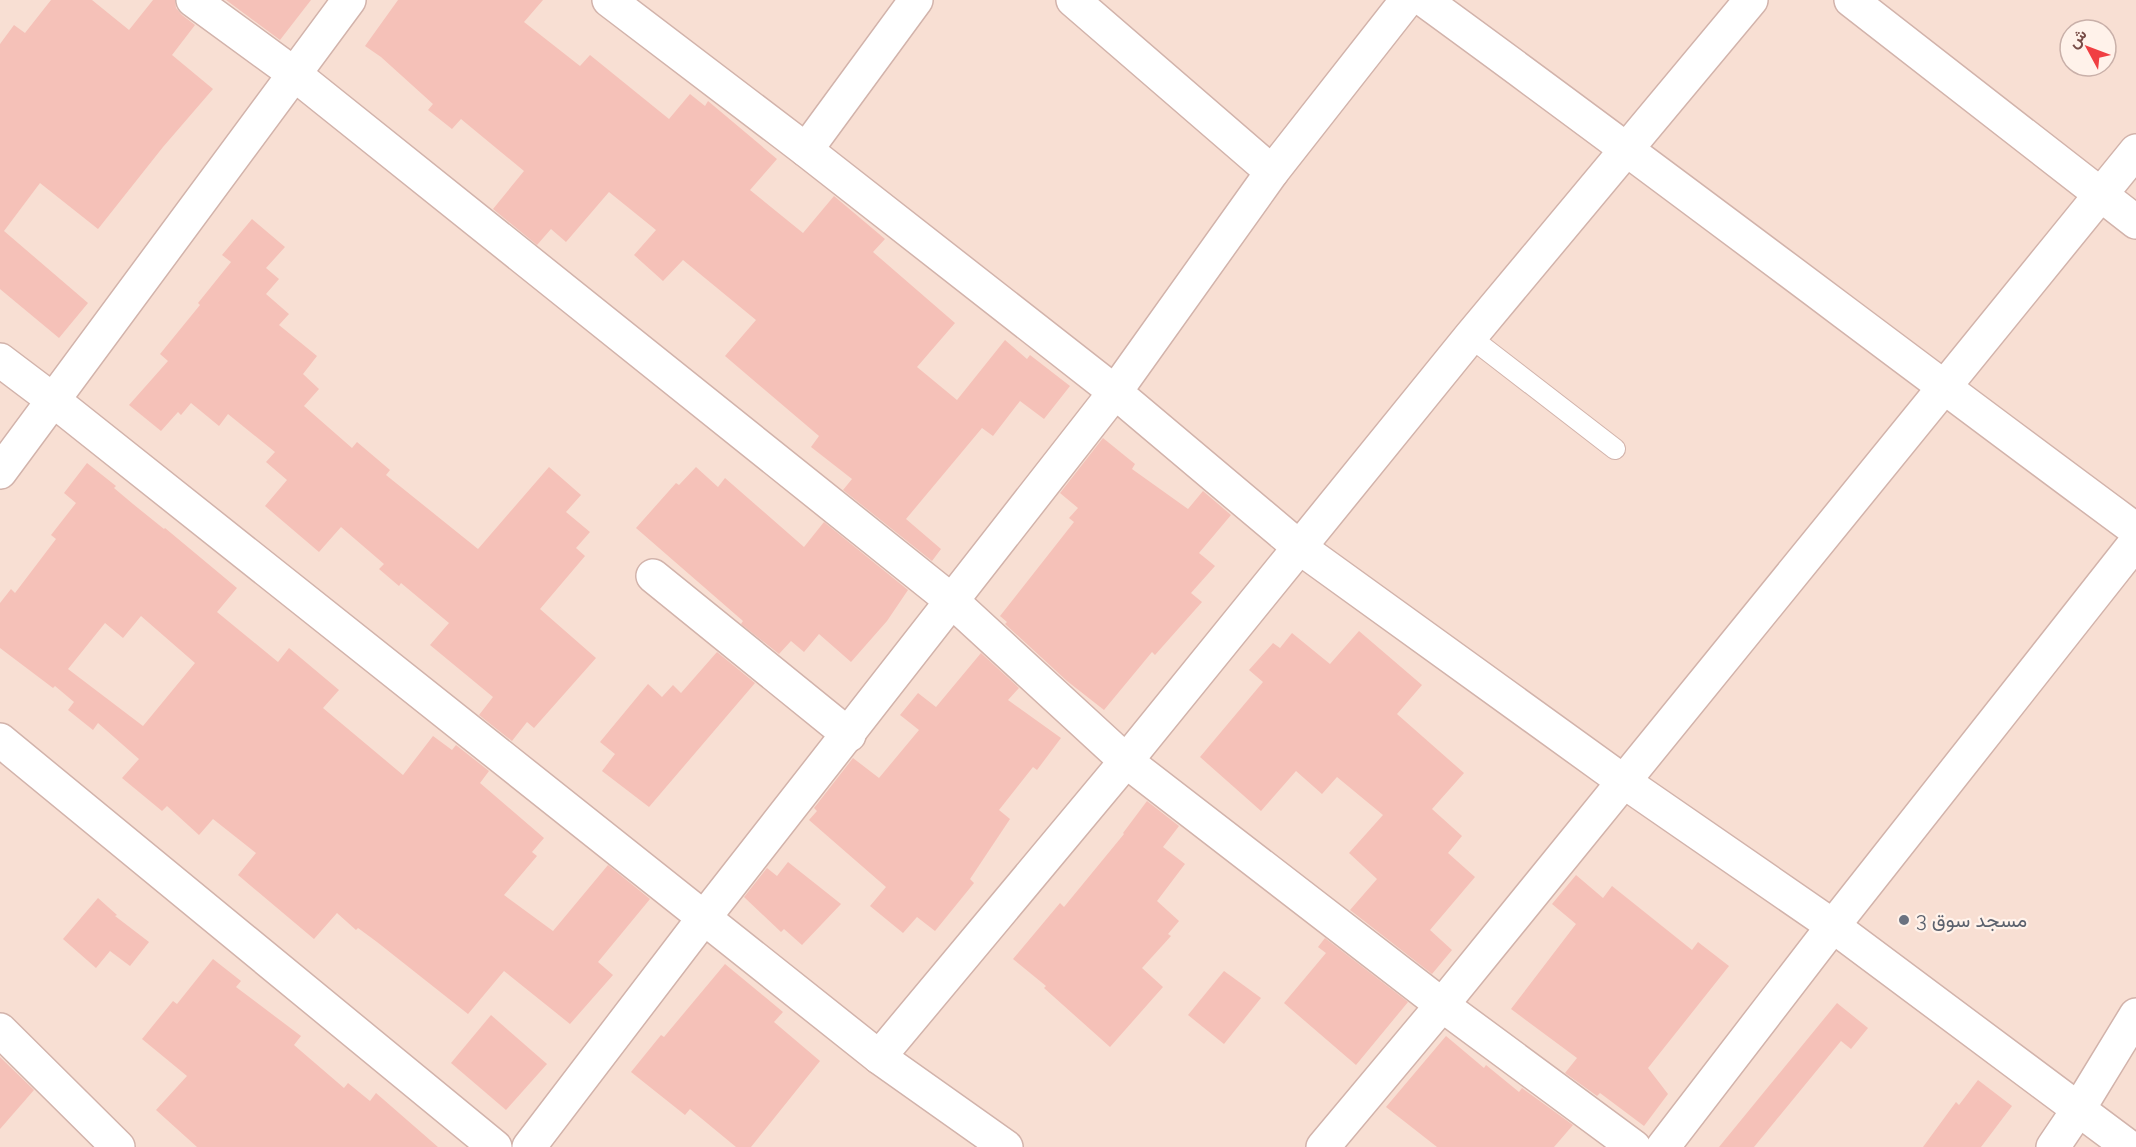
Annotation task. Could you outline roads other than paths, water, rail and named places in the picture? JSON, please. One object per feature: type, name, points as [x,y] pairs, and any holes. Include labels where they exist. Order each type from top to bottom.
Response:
[{"type":"street","points":[[193,0],[293,73],[952,601],[1126,761],[1442,1005],[1634,1147]]},
{"type":"street","points":[[0,472],[348,0]]},
{"type":"street","points":[[609,0],[806,150],[1115,392],[1299,548],[1623,781],[1833,926],[2129,1147]]},
{"type":"street","points":[[806,150],[916,0]]},
{"type":"street","points":[[1072,0],[1272,172]]},
{"type":"street","points":[[529,1147],[703,919],[1115,392],[1272,172],[1407,0]]},
{"type":"street","points":[[1424,0],[1628,149],[1944,389],[2136,530]]},
{"type":"street","points":[[879,1057],[1126,761],[1470,337],[1751,0]]},
{"type":"street","points":[[1851,0],[2136,222]]},
{"type":"street","points":[[1323,1147],[1442,1005],[2136,152]]},
{"type":"street","points":[[0,360],[879,1057],[1006,1147]]},
{"type":"street","points":[[1663,1147],[1833,926],[2136,542]]},
{"type":"street","points":[[653,576],[849,735]]},
{"type":"street","points":[[0,740],[495,1147]]},
{"type":"street","points":[[2053,1147],[2136,1014]]},
{"type":"street","points":[[0,1030],[118,1147]]},
{"type":"lane","points":[[1470,337],[1615,449]]},
{"type":"place","name":"مسجد سوق 3","points":[[1904,920]]}]
